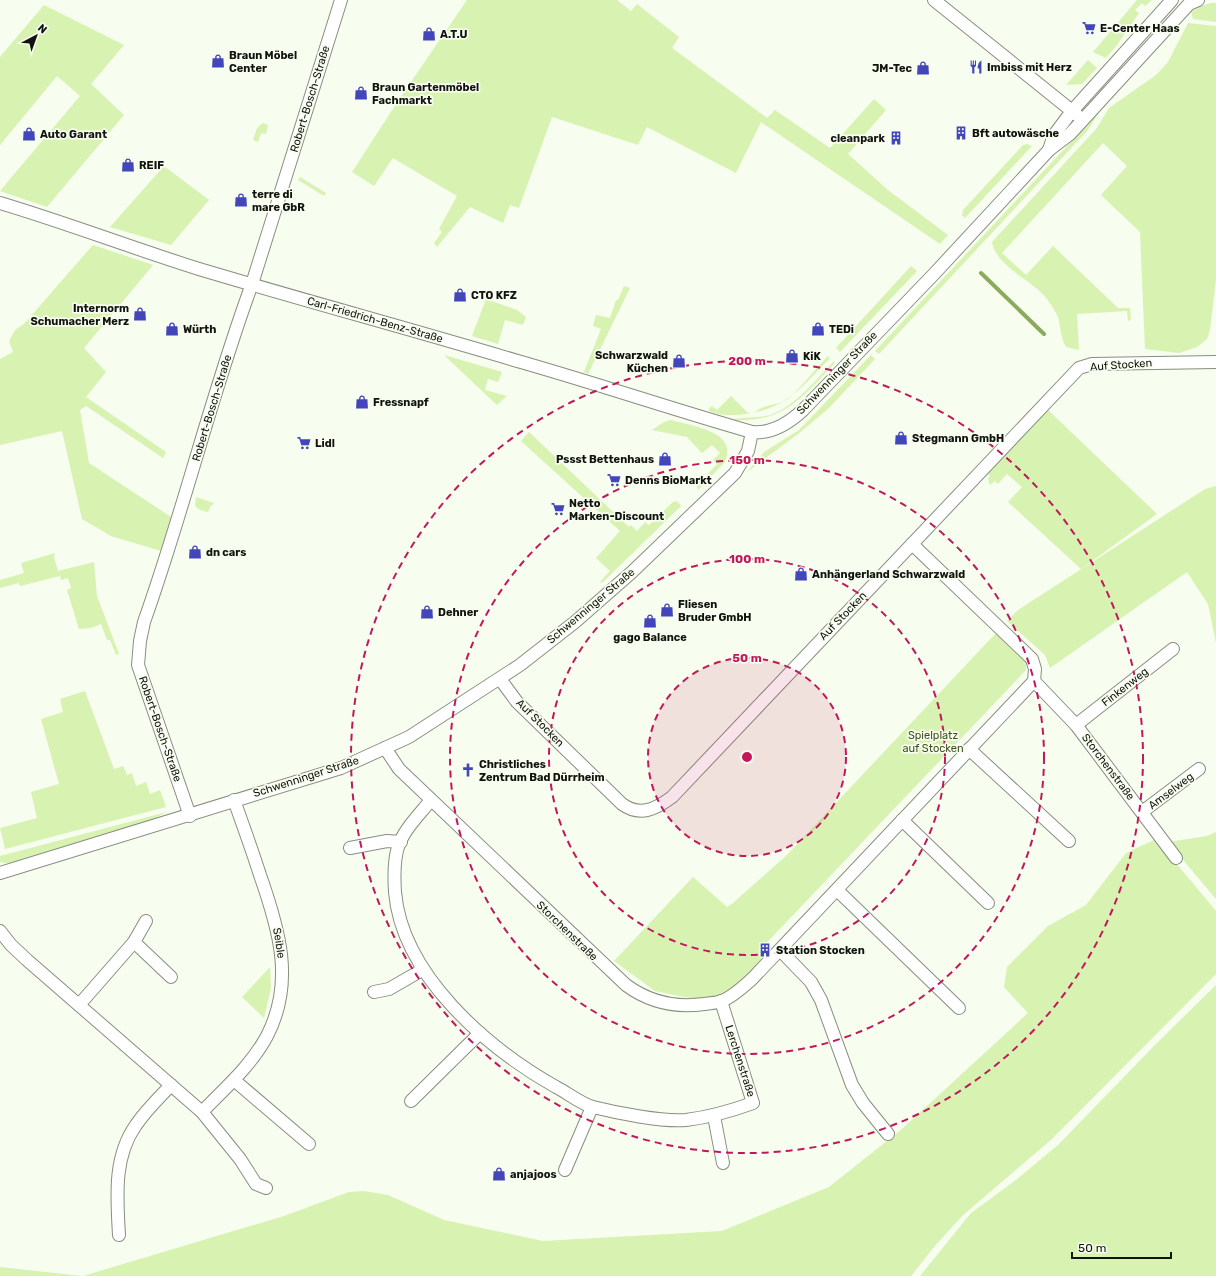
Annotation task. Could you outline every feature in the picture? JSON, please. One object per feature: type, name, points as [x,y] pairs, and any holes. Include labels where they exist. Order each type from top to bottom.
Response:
[{"type":"street","name":"Robert-Bosch-Straße","points":[[190,816],[138,665],[140,642],[144,622],[191,478],[236,330],[252,284],[341,0]]},
{"type":"street","points":[[934,0],[1082,120]]},
{"type":"street","name":"Schwenninger Straße","points":[[0,873],[190,816],[234,800],[340,768],[409,737],[520,665],[608,593],[735,473],[748,451],[752,432],[761,433],[780,426],[802,410],[934,274],[1049,150],[1070,134],[1189,4],[1198,0]]},
{"type":"street","name":"Schwenninger Straße","points":[[1049,150],[1054,135],[1072,111],[1171,2]]},
{"type":"street","name":"Carl-Friedrich-Benz-Straße","points":[[0,203],[94,232],[200,269],[330,308],[367,317],[522,362],[752,432]]},
{"type":"street","name":"Auf Stocken","points":[[500,679],[517,702],[622,804],[629,809],[642,811],[650,810],[672,797],[1079,368],[1092,364],[1216,362]]},
{"type":"street","points":[[912,544],[1032,659],[1035,669],[1034,681]]},
{"type":"street","name":"Finkenweg","points":[[1076,725],[1173,649]]},
{"type":"street","name":"Storchenstraße","points":[[385,748],[399,769],[626,986],[639,995],[668,1004],[684,1006],[721,1001],[738,992],[780,950],[1034,681],[1076,725],[1176,858]]},
{"type":"street","points":[[969,750],[1069,841]]},
{"type":"street","name":"Amselweg","points":[[1142,812],[1199,770]]},
{"type":"street","name":"Seible","points":[[202,1112],[234,1080],[256,1053],[274,1019],[283,973],[282,951],[275,917],[234,800]]},
{"type":"street","name":"Lerchenstraße","points":[[432,800],[406,832],[398,847],[394,877],[396,908],[406,937],[422,970],[480,1033],[528,1071],[592,1107],[641,1116],[684,1120],[714,1116],[754,1103],[721,1001]]},
{"type":"street","points":[[902,820],[988,903]]},
{"type":"street","points":[[350,848],[387,841],[401,842]]},
{"type":"street","points":[[837,890],[959,1008]]},
{"type":"street","points":[[79,1005],[134,942],[146,921]]},
{"type":"street","points":[[0,931],[11,945],[202,1112],[240,1159],[256,1184],[266,1188]]},
{"type":"street","points":[[134,942],[172,977]]},
{"type":"street","points":[[780,950],[812,982],[821,1000],[852,1085],[863,1103],[888,1134]]},
{"type":"street","points":[[374,992],[389,989],[422,970]]},
{"type":"street","points":[[411,1101],[480,1033]]},
{"type":"street","points":[[234,1080],[309,1144]]},
{"type":"street","points":[[119,1235],[116,1194],[121,1156],[136,1125],[171,1085]]},
{"type":"street","points":[[565,1170],[592,1107]]},
{"type":"street","points":[[714,1116],[723,1162]]},
{"type":"green space","points":[[467,0],[617,0],[631,11],[637,4],[679,37],[672,48],[767,118],[775,110],[830,148],[874,99],[886,110],[848,154],[888,190],[948,235],[940,244],[761,122],[736,173],[647,127],[638,145],[552,117],[519,208],[510,205],[503,223],[470,207],[437,247],[434,243],[442,232],[439,229],[457,196],[393,158],[374,186],[352,172],[400,98]]},
{"type":"green space","points":[[1137,0],[1152,0],[1145,6],[1142,3],[1135,10],[1139,13],[1106,58],[1093,52]]},
{"type":"green space","points":[[1216,3],[1216,22],[1193,19],[1191,12],[1201,6]]},
{"type":"green space","points":[[44,5],[124,45],[91,84],[124,115],[47,207],[0,191],[80,96],[57,76],[0,145],[0,57]]},
{"type":"green space","points":[[1188,23],[1216,26],[1216,279],[1210,330],[1207,339],[1197,347],[1179,353],[1145,349],[1140,232],[1101,195],[1127,166],[1103,143],[1002,253],[1026,275],[1053,246],[1118,308],[1130,308],[1131,320],[1128,321],[1127,311],[1077,314],[1079,350],[1066,347],[1057,315],[1047,299],[1033,285],[1016,273],[1001,259],[995,251],[992,242],[1096,129],[1109,108],[1156,75],[1168,62]]},
{"type":"green space","points":[[1088,60],[1097,68],[1082,84],[1066,85]]},
{"type":"green space","points":[[1100,111],[1088,130],[879,354],[875,351]]},
{"type":"green space","points":[[263,123],[268,125],[266,134],[261,133],[258,142],[253,140],[257,128]]},
{"type":"green space","points":[[1027,144],[1032,146],[965,218],[962,215],[963,210],[1023,145]]},
{"type":"green space","points":[[164,166],[209,200],[171,245],[110,227]]},
{"type":"green space","points":[[300,177],[326,193],[324,196],[298,180]]},
{"type":"green space","points":[[93,245],[153,265],[84,348],[106,372],[86,397],[166,452],[163,458],[86,406],[80,410],[89,463],[171,517],[161,551],[111,536],[82,519],[62,431],[0,445],[0,359],[13,352],[9,341],[15,330],[24,324]]},
{"type":"green space","points":[[911,266],[917,271],[840,352],[836,348]]},
{"type":"green space","points":[[624,286],[630,288],[588,374],[584,372],[601,329],[593,326],[596,315],[610,318],[616,300],[618,300]]},
{"type":"green space","points":[[486,299],[517,310],[526,317],[523,325],[505,320],[498,344],[472,336]]},
{"type":"green space","points":[[444,355],[502,372],[498,382],[488,379],[485,390],[507,396],[497,405]]},
{"type":"green space","points":[[871,355],[875,359],[828,409],[798,434],[747,472],[764,452],[799,430]]},
{"type":"green space","points":[[828,356],[830,358],[793,394]]},
{"type":"green space","points":[[834,361],[835,363],[812,387],[790,406],[779,413],[750,420],[731,420],[766,416],[779,411],[805,392]]},
{"type":"green space","points":[[731,396],[748,413],[752,413],[725,415],[708,410],[712,406],[717,410]]},
{"type":"green space","points":[[782,402],[766,409],[755,412],[762,408]]},
{"type":"green space","points":[[1048,410],[1157,514],[1081,569],[1008,502],[1022,487],[1007,474],[998,484],[995,481],[990,485],[988,479],[990,476],[987,473]]},
{"type":"green space","points":[[671,420],[711,432],[725,443],[728,452],[725,462],[698,490],[695,481],[697,479],[700,483],[717,464],[713,460],[720,453],[712,445],[702,453],[687,437],[652,430],[664,422]]},
{"type":"green space","points":[[529,432],[629,527],[631,525],[637,531],[645,522],[649,525],[673,502],[677,501],[681,506],[602,583],[600,582],[610,571],[596,558],[620,531],[521,441]]},
{"type":"green space","points":[[1216,486],[1216,643],[1208,604],[1187,572],[1050,668],[1045,655],[1007,621],[1018,610],[1205,489]]},
{"type":"green space","points":[[196,497],[214,503],[211,505],[208,512],[200,510],[195,506]]},
{"type":"green space","points":[[55,553],[54,557],[58,571],[94,562],[97,596],[119,654],[116,655],[110,640],[107,640],[101,624],[91,628],[79,629],[67,590],[71,588],[68,578],[61,580],[60,576],[20,586],[19,583],[0,588],[0,580],[24,573],[21,563]]},
{"type":"green space","name":"Spielplatz auf Stocken","points":[[996,633],[1026,661],[1026,670],[759,951],[765,957],[740,985],[714,997],[694,999],[655,991],[614,961],[693,877],[727,907],[733,903],[786,856]]},
{"type":"green space","points":[[85,691],[114,769],[123,766],[127,775],[132,773],[136,786],[146,782],[150,794],[160,790],[166,807],[5,849],[0,828],[37,818],[31,792],[59,784],[41,719],[63,712],[60,699]]},
{"type":"green space","points":[[167,812],[134,829],[9,864],[0,862],[0,856]]},
{"type":"green space","points":[[1216,832],[1216,899],[1168,842],[1207,836]]},
{"type":"green space","points":[[1156,839],[1216,911],[1216,974],[1052,1139],[962,1216],[934,1247],[911,1276],[83,1276],[284,1216],[349,1192],[364,1191],[388,1195],[444,1220],[543,1241],[722,1231],[829,1187],[902,1129],[1028,1013],[1004,987],[1007,967],[1048,926],[1086,905],[1126,853]]},
{"type":"green space","points":[[270,967],[271,988],[264,1018],[242,997]]},
{"type":"green space","points":[[1216,985],[1216,1276],[920,1276],[971,1213],[1016,1180],[1059,1144],[1154,1046]]},
{"type":"green space","points":[[0,1267],[83,1276],[0,1276]]},
{"type":"waterway","points":[[981,273],[1044,334]]},
{"type":"place","name":"E-Center Haas","points":[[1089,28]]},
{"type":"place","name":"A.T.U","points":[[429,34]]},
{"type":"place","name":"Braun Möbel Center","points":[[218,61]]},
{"type":"place","name":"Imbiss mit Herz","points":[[976,67]]},
{"type":"place","name":"JM-Tec","points":[[923,68]]},
{"type":"place","name":"Braun Gartenmöbel Fachmarkt","points":[[361,93]]},
{"type":"place","name":"Bft autowäsche","points":[[961,133]]},
{"type":"place","name":"Auto Garant","points":[[29,134]]},
{"type":"place","name":"cleanpark","points":[[896,138]]},
{"type":"place","name":"REIF","points":[[128,165]]},
{"type":"place","name":"terre di mare GbR","points":[[241,200]]},
{"type":"place","name":"CTO KFZ","points":[[460,295]]},
{"type":"place","name":"Internorm Schumacher Merz","points":[[140,314]]},
{"type":"place","name":"Würth","points":[[172,329]]},
{"type":"place","name":"TEDi","points":[[818,329]]},
{"type":"place","name":"KiK","points":[[792,356]]},
{"type":"place","name":"Schwarzwald Küchen","points":[[679,361]]},
{"type":"place","name":"Fressnapf","points":[[362,402]]},
{"type":"place","name":"Stegmann GmbH","points":[[901,438]]},
{"type":"place","name":"Lidl","points":[[304,443]]},
{"type":"place","name":"Pssst Bettenhaus","points":[[665,459]]},
{"type":"place","name":"Denns BioMarkt","points":[[614,480]]},
{"type":"place","name":"Netto Marken-Discount","points":[[558,509]]},
{"type":"place","name":"dn cars","points":[[195,552]]},
{"type":"place","name":"Anhängerland Schwarzwald","points":[[801,574]]},
{"type":"place","name":"Fliesen Bruder GmbH","points":[[667,610]]},
{"type":"place","name":"Dehner","points":[[427,612]]},
{"type":"place","name":"gago Balance","points":[[650,621]]},
{"type":"place","name":"Christliches Zentrum Bad Dürrheim","points":[[468,770]]},
{"type":"place","name":"Station Stocken","points":[[765,950]]},
{"type":"place","name":"anjajoos","points":[[499,1174]]}]
